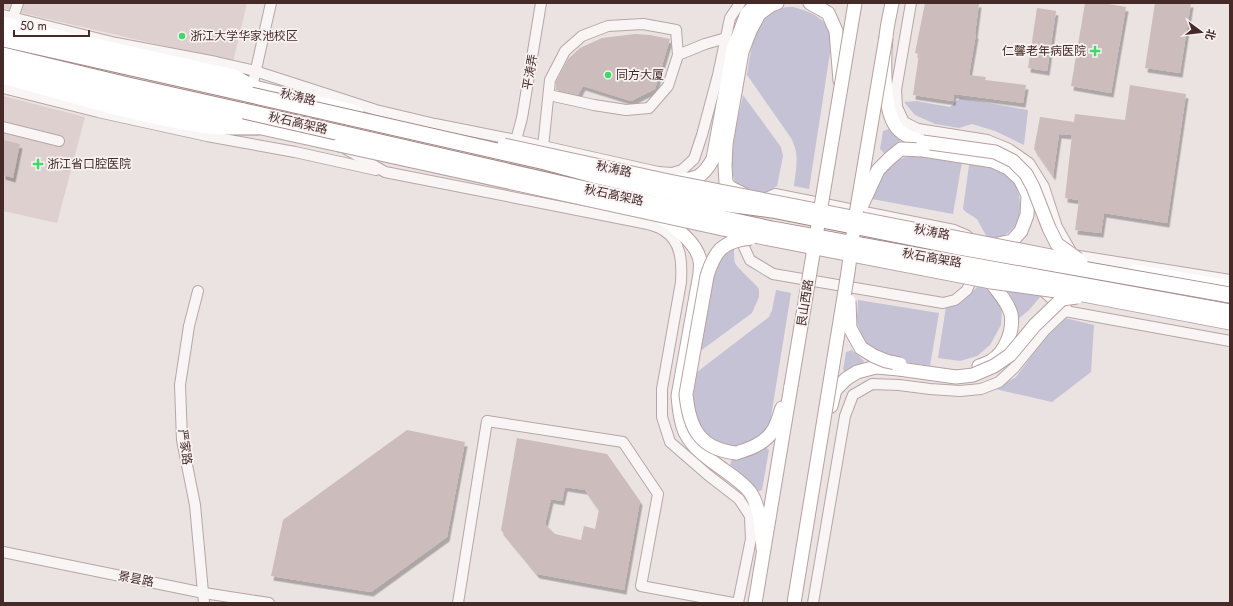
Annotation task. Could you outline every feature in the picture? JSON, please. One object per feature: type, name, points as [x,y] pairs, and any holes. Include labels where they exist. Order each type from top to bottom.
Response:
[{"type":"highway","points":[[8,20],[25,30],[234,77],[252,87]]},
{"type":"highway","name":"秋石高架路","points":[[3,39],[537,160],[597,176],[712,202],[772,210],[958,247],[1230,295]]},
{"type":"highway","name":"秋石高架路","points":[[3,55],[128,85],[594,191],[764,227],[1230,312]]},
{"type":"highway","points":[[3,76],[189,124],[219,127],[258,127]]},
{"type":"main road","points":[[669,181],[697,178],[706,172],[713,159],[733,50],[748,13],[758,3]]},
{"type":"main road","points":[[747,196],[731,188],[726,183],[724,166],[726,144],[742,52],[750,31],[759,14],[771,5],[777,3]]},
{"type":"main road","points":[[810,3],[828,13],[836,31],[840,92]]},
{"type":"main road","name":"艮山西路","points":[[755,603],[855,3]]},
{"type":"main road","points":[[794,603],[848,272],[855,220],[892,3]]},
{"type":"main road","name":"秋涛路","points":[[3,28],[313,100],[404,124],[669,181],[1230,287]]},
{"type":"main road","points":[[886,37],[887,98],[889,112],[895,125],[905,136],[923,142],[995,152],[1013,161],[1026,174],[1033,187],[1048,228],[1056,244],[1078,258]]},
{"type":"main road","points":[[3,67],[167,107],[759,237],[991,282],[1086,295],[1230,323]]},
{"type":"main road","points":[[855,220],[878,170],[901,149],[923,150],[993,161],[1008,168],[1020,179],[1028,195],[1027,215],[1021,231],[1012,241],[998,244]]},
{"type":"main road","points":[[654,213],[682,233],[692,244],[700,260],[700,274],[678,396],[680,416],[685,432],[693,444],[705,456],[741,482],[751,493],[758,508],[763,549]]},
{"type":"main road","points":[[759,237],[737,240],[728,244],[719,250],[712,260],[707,276],[686,394],[688,413],[694,428],[702,439],[710,446],[723,452],[736,453],[751,448],[763,441],[772,432],[791,386]]},
{"type":"main road","points":[[848,272],[850,328],[861,348],[886,361],[958,372],[977,368],[992,361],[1008,340],[1012,327],[1011,314],[1005,302],[991,282]]},
{"type":"main road","points":[[815,476],[835,390],[846,379],[857,372],[876,367],[956,377],[974,375],[994,366],[1010,355],[1034,324],[1062,299],[1086,295]]},
{"type":"street","points":[[8,20],[18,3]]},
{"type":"street","points":[[252,87],[272,3]]},
{"type":"street","name":"平涛弄","points":[[516,140],[522,118],[541,3]]},
{"type":"street","points":[[3,15],[8,20],[255,71],[376,110],[435,124],[516,140],[658,172],[672,173],[682,170],[694,159],[718,75],[730,18],[740,3]]},
{"type":"street","points":[[813,603],[845,416],[853,395],[872,384],[899,385],[960,392],[981,389],[999,382],[1014,368],[1045,330],[1065,311],[1078,258],[1057,227],[1044,187],[1029,163],[1009,148],[987,140],[918,128],[904,122],[897,107],[896,90],[911,3]]},
{"type":"street","points":[[543,146],[550,80],[565,51],[582,36],[608,26],[643,24],[676,30],[678,55],[668,86],[649,108],[626,110],[594,105],[549,94]]},
{"type":"street","points":[[678,55],[705,44],[726,38]]},
{"type":"street","points":[[3,88],[98,112],[207,136],[295,152],[385,172],[745,228]]},
{"type":"street","points":[[3,127],[60,141]]},
{"type":"street","points":[[340,145],[385,172]]},
{"type":"street","points":[[658,172],[654,213],[663,230],[673,238],[679,250],[682,265],[681,282],[662,389],[662,417],[670,442],[708,475],[739,499],[750,516],[751,539],[738,603]]},
{"type":"street","points":[[775,194],[954,230],[966,235],[976,244],[975,270],[967,290],[955,300],[943,303],[773,274],[750,260],[744,247],[745,228],[755,203],[775,194]]},
{"type":"street","points":[[975,270],[1037,279],[1078,258],[1230,280]]},
{"type":"street","points":[[975,270],[1035,283],[1065,311],[1230,341]]},
{"type":"street","name":"严家路","points":[[198,291],[189,326],[180,385],[182,440],[195,505],[204,598]]},
{"type":"street","points":[[458,603],[488,420],[622,442],[658,494],[641,586],[733,603]]},
{"type":"street","name":"景昙路","points":[[3,552],[204,598],[269,603]]},
{"type":"shaded area","name":"浙江大学华家池校区","points":[[3,3],[247,3],[233,62],[14,11],[3,8]]},
{"type":"shaded area","points":[[793,7],[811,13],[822,20],[829,30],[831,39],[809,189],[794,186],[797,161],[794,144],[747,75],[754,40],[760,24],[771,12],[782,8]]},
{"type":"shaded area","points":[[743,95],[781,147],[783,156],[777,186],[765,193],[749,191],[741,188],[735,182],[732,172],[733,145]]},
{"type":"shaded area","name":"浙江省口腔医院","points":[[3,96],[85,117],[57,223],[3,211]]},
{"type":"shaded area","points":[[960,98],[1028,110],[1024,145],[995,131],[972,124],[959,128],[935,124],[915,115],[904,102],[916,101],[950,107]]},
{"type":"shaded area","points":[[889,129],[900,140],[900,144],[884,153],[880,149],[883,131]]},
{"type":"shaded area","points":[[926,155],[962,162],[953,214],[872,199],[877,181],[893,162],[908,156]]},
{"type":"shaded area","points":[[970,158],[1006,169],[1012,176],[1018,190],[1020,213],[1015,226],[1006,234],[989,241],[977,219],[963,209]]},
{"type":"shaded area","points":[[734,249],[735,263],[759,289],[759,297],[752,313],[699,352],[713,269],[721,257]]},
{"type":"shaded area","points":[[980,284],[988,288],[1002,306],[1001,325],[990,345],[977,356],[960,361],[938,358],[946,307],[950,304],[963,301]]},
{"type":"shaded area","points":[[1006,288],[1041,296],[1029,310],[1016,321],[1014,302]]},
{"type":"shaded area","points":[[776,290],[791,293],[770,423],[762,436],[737,445],[725,445],[716,441],[707,434],[700,426],[695,414],[693,396],[697,372],[769,317]]},
{"type":"shaded area","points":[[858,300],[939,313],[930,366],[882,356],[867,345],[862,337],[858,324]]},
{"type":"shaded area","points":[[1065,318],[1094,325],[1091,372],[1052,402],[995,389],[1016,377],[1044,339]]},
{"type":"shaded area","points":[[852,350],[864,361],[863,365],[847,373],[843,370],[846,352]]},
{"type":"shaded area","points":[[764,446],[769,450],[762,490],[757,492],[745,477],[730,465],[732,459],[749,455]]},
{"type":"building","points":[[925,3],[979,3],[976,34],[969,75],[986,77],[985,80],[1026,85],[1023,103],[954,94],[953,101],[913,95],[919,54],[915,53]]},
{"type":"building","points":[[1085,3],[1103,3],[1126,7],[1111,93],[1071,86]]},
{"type":"building","points":[[1155,3],[1191,3],[1180,73],[1145,68]]},
{"type":"building","points":[[1037,8],[1056,11],[1047,71],[1028,68]]},
{"type":"building","name":"同方大厦","points":[[635,34],[670,39],[655,89],[631,101],[583,86],[578,95],[556,90],[556,82],[568,59],[580,48],[602,38]]},
{"type":"building","points":[[1130,85],[1186,94],[1167,223],[1104,213],[1101,233],[1075,230],[1079,200],[1065,198],[1072,135],[1059,134],[1053,176],[1034,149],[1040,117],[1074,122],[1075,114],[1125,120]]},
{"type":"building","points":[[3,140],[20,144],[13,178],[3,175]]},
{"type":"building","points":[[407,430],[465,442],[447,537],[371,592],[271,576],[283,520]]},
{"type":"building","points":[[517,438],[607,454],[640,501],[624,590],[537,574],[501,530]],"holes":[[[565,487],[585,490],[599,510],[595,529],[584,526],[581,540],[555,534],[545,524],[551,499],[562,501]]]},
{"type":"place","name":"浙江大学华家池校区","points":[[182,36]]},
{"type":"place","name":"仁馨老年病医院","points":[[1095,51]]},
{"type":"place","name":"同方大厦","points":[[608,75]]},
{"type":"place","name":"浙江省口腔医院","points":[[38,164]]}]
